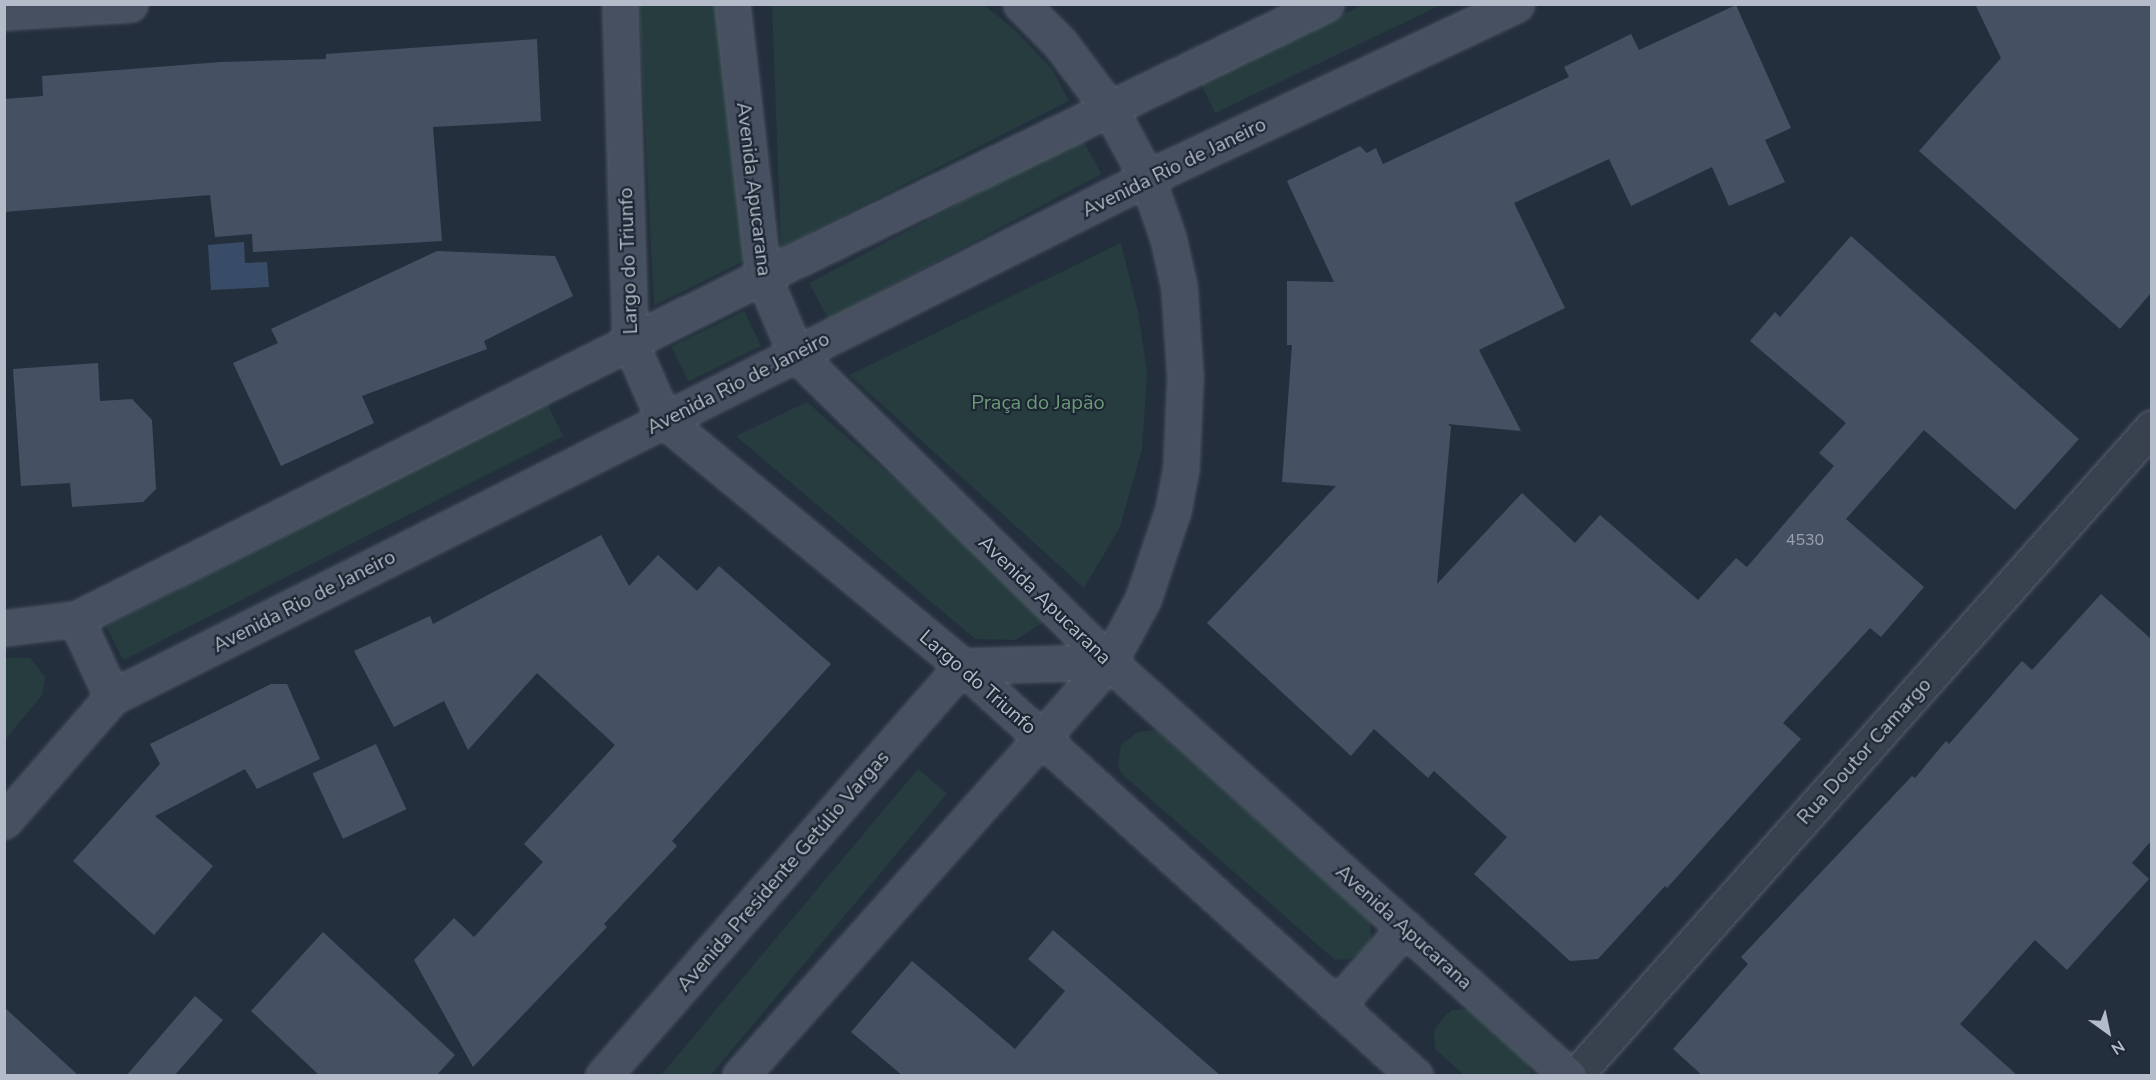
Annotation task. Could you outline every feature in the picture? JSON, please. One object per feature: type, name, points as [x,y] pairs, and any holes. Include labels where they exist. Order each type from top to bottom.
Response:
[{"type":"street","points":[[4,12],[130,4]]},
{"type":"street","name":"Largo do Triunfo","points":[[620,4],[630,342],[664,420],[962,666],[1041,737],[1109,662],[1143,599],[1161,554],[1181,468],[1184,434],[1184,336],[1179,287],[1168,238],[1147,178],[1111,111],[1060,43],[1021,4]]},
{"type":"street","name":"Avenida Apucarana","points":[[732,4],[763,276],[796,354],[1109,662],[1569,1076]]},
{"type":"street","points":[[4,628],[76,619],[763,276],[1111,111],[1326,4]]},
{"type":"street","name":"Avenida Rio de Janeiro","points":[[4,821],[112,697],[1147,178],[1516,4]]},
{"type":"street","name":"Rua Doutor Camargo","points":[[1575,1076],[2151,427]]},
{"type":"street","points":[[76,619],[112,697]]},
{"type":"street","points":[[962,666],[1109,662]]},
{"type":"street","name":"Avenida Presidente Getúlio Vargas","points":[[603,1076],[962,666]]},
{"type":"street","points":[[740,1076],[1041,737],[1415,1076]]},
{"type":"street","points":[[1337,1005],[1405,928]]},
{"type":"green space","points":[[639,5],[737,5],[746,260],[654,306]]},
{"type":"green space","points":[[772,5],[984,5],[1015,30],[1052,69],[1069,101],[781,247]]},
{"type":"green space","points":[[1362,5],[1441,5],[1215,113],[1200,82]]},
{"type":"green space","points":[[1082,138],[1101,174],[828,319],[809,283]]},
{"type":"green space","name":"Praça do Japão","points":[[1121,243],[1138,312],[1147,372],[1142,449],[1120,527],[1084,588],[849,375]]},
{"type":"green space","points":[[744,311],[761,346],[688,382],[671,347]]},
{"type":"green space","points":[[546,402],[563,436],[123,660],[106,626]]},
{"type":"green space","points":[[807,402],[1052,617],[1015,640],[975,639],[736,436]]},
{"type":"green space","points":[[5,658],[30,658],[45,677],[42,695],[5,740]]},
{"type":"green space","points":[[1156,730],[1370,921],[1371,940],[1361,952],[1350,959],[1335,960],[1122,774],[1118,766],[1121,745],[1138,732]]},
{"type":"green space","points":[[918,769],[947,793],[710,1076],[660,1076]]},
{"type":"green space","points":[[1468,1009],[1528,1062],[1532,1075],[1464,1075],[1435,1049],[1434,1032],[1441,1020],[1452,1010]]},
{"type":"water","points":[[244,242],[245,263],[267,262],[269,287],[211,290],[208,245]]},
{"type":"building","points":[[1975,4],[2151,4],[2151,293],[2120,329],[1919,151],[2001,58]]},
{"type":"building","points":[[1736,5],[1791,128],[1765,140],[1785,182],[1729,206],[1712,167],[1631,206],[1609,159],[1514,203],[1565,308],[1479,350],[1521,431],[1448,424],[1451,427],[1437,584],[1522,493],[1575,543],[1600,515],[1698,600],[1736,558],[1747,567],[1834,466],[1819,453],[1846,423],[1750,341],[1775,312],[1780,317],[1851,236],[2079,439],[2015,510],[1924,430],[1846,519],[1924,587],[1881,637],[1870,628],[1783,723],[1801,739],[1667,888],[1665,886],[1598,959],[1570,961],[1474,874],[1507,837],[1434,771],[1428,778],[1374,729],[1351,756],[1207,623],[1336,486],[1282,482],[1292,345],[1287,345],[1287,281],[1334,282],[1287,181],[1360,146],[1367,153],[1376,148],[1383,164],[1569,77],[1564,67],[1631,34],[1639,50]]},
{"type":"building","points":[[537,39],[541,121],[433,127],[442,241],[253,252],[252,234],[215,237],[210,195],[4,212],[4,99],[43,96],[42,76],[221,62],[326,59],[326,54]]},
{"type":"building","points":[[437,251],[555,256],[573,296],[484,341],[487,349],[362,396],[374,423],[281,466],[233,363],[278,343],[271,329]]},
{"type":"building","points":[[98,363],[100,401],[132,399],[152,420],[156,489],[143,502],[72,507],[70,483],[21,486],[13,369]]},
{"type":"building","points":[[601,535],[629,586],[658,555],[697,591],[719,566],[831,664],[672,841],[677,846],[604,924],[607,927],[473,1067],[414,960],[454,918],[474,937],[543,862],[524,844],[615,745],[537,673],[468,750],[444,701],[394,727],[354,651],[430,616],[433,624]]},
{"type":"building","points":[[2101,594],[2151,639],[2151,841],[2132,863],[2149,879],[2067,970],[2035,940],[1960,1024],[2018,1076],[1703,1076],[1673,1049],[1748,964],[1741,957],[1912,776],[1915,778],[1946,741],[1949,744],[2022,661],[2032,670]]},
{"type":"building","points":[[271,684],[287,684],[320,759],[257,789],[245,769],[155,816],[213,866],[154,935],[73,861],[160,764],[150,744]]},
{"type":"building","points":[[376,744],[406,809],[343,839],[313,774]]},
{"type":"building","points":[[1053,930],[1221,1076],[903,1076],[851,1032],[912,961],[1015,1049],[1065,991],[1028,959]]},
{"type":"building","points":[[323,932],[455,1055],[436,1076],[320,1076],[251,1011]]},
{"type":"building","points":[[195,996],[223,1020],[174,1076],[126,1076]]},
{"type":"building","points":[[4,1007],[79,1076],[4,1076]]}]
